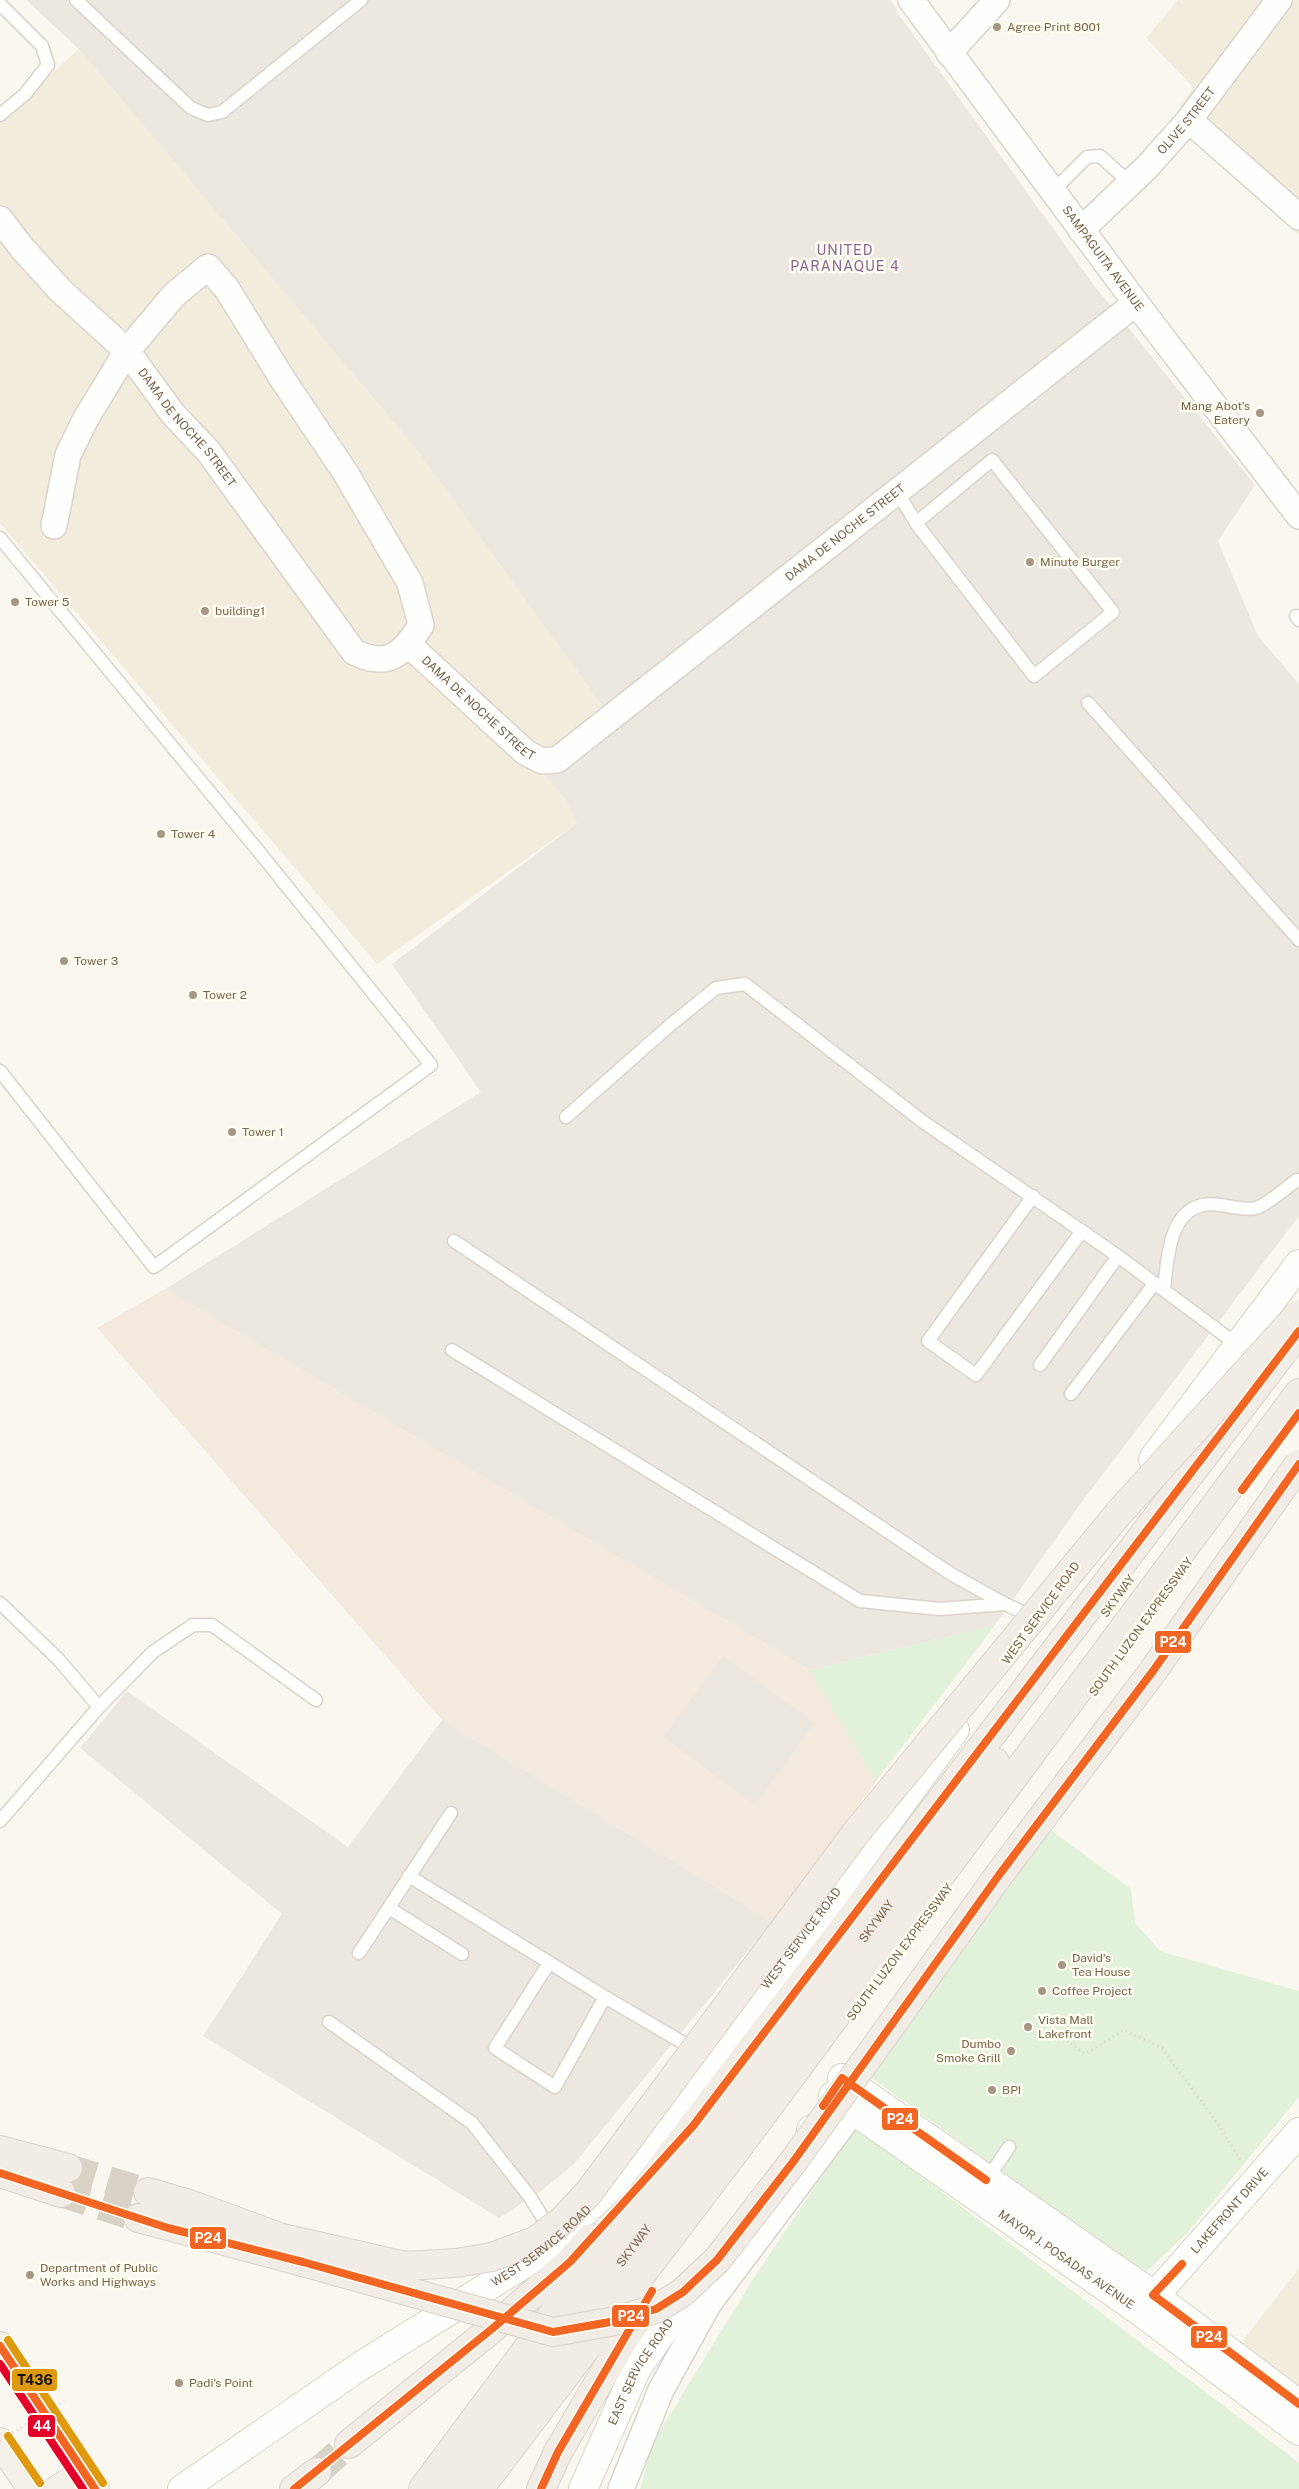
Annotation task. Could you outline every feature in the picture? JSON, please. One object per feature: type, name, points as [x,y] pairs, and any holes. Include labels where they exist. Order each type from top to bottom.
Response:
[{"type":"highway","points":[[148,2192],[192,2204],[282,2238],[405,2266],[456,2263],[492,2257],[535,2241],[563,2220],[589,2192],[855,1834],[1118,1514],[1299,1314]]},
{"type":"highway","points":[[423,2489],[693,2126],[1299,1331]]},
{"type":"highway","name":"SKYWAY","points":[[450,2489],[714,2140],[1299,1350]]},
{"type":"highway","name":"SKYWAY","points":[[479,2489],[805,2058],[1299,1393]]},
{"type":"highway","name":"SOUTH LUZON EXPRESSWAY","points":[[498,2489],[1299,1413]]},
{"type":"highway","points":[[138,2218],[553,2332],[610,2322],[656,2309],[683,2292],[717,2260],[793,2162],[999,1875],[1152,1671],[1299,1465]]},
{"type":"highway","points":[[349,2444],[493,2328],[570,2262],[693,2126]]},
{"type":"highway","points":[[0,2150],[64,2180],[0,2173]]},
{"type":"highway","points":[[541,2489],[558,2452],[672,2257]]},
{"type":"highway","points":[[294,2489],[317,2472]]},
{"type":"main road","name":"WEST SERVICE ROAD","points":[[182,2489],[350,2373],[524,2264],[556,2239],[615,2183],[818,1917],[1105,1524],[1299,1264]]},
{"type":"main road","name":"EAST SERVICE ROAD","points":[[583,2489],[636,2370],[984,1873],[1299,1465]]},
{"type":"main road","name":"MAYOR J. POSADAS AVENUE","points":[[836,2086],[1147,2304],[1299,2404]]},
{"type":"main road","points":[[803,2134],[859,2103]]},
{"type":"main road","name":"LAKEFRONT DRIVE","points":[[1147,2304],[1299,2132]]},
{"type":"main road","name":"MAYOR J. POSADAS AVENUE","points":[[1147,2304],[1299,2431]]},
{"type":"main road","points":[[0,2346],[90,2481],[58,2489]]},
{"type":"main road","points":[[0,2442],[32,2489]]},
{"type":"street","name":"SAMPAGUITA AVENUE","points":[[911,0],[1081,230],[1299,516]]},
{"type":"street","points":[[949,53],[997,0]]},
{"type":"street","name":"OLIVE STREET","points":[[1081,230],[1130,183],[1189,120],[1280,0]]},
{"type":"street","points":[[1189,120],[1299,217]]},
{"type":"street","name":"DAMA DE NOCHE STREET","points":[[0,219],[22,248],[62,291],[127,351],[173,414],[208,451],[354,652],[370,660],[389,660],[409,645],[525,752],[542,761],[557,760],[898,493],[1136,303]]},
{"type":"street","points":[[54,526],[68,456],[85,420],[127,351],[174,295],[208,267],[227,289],[283,380],[345,472],[410,583],[421,625],[409,645]]},
{"type":"street","points":[[620,2489],[661,2390],[709,2303],[859,2103]]},
{"type":"lane","points":[[76,0],[191,108],[208,115],[222,112],[361,0]]},
{"type":"lane","points":[[0,4],[42,46],[48,65],[24,94],[0,115]]},
{"type":"lane","points":[[1052,191],[1087,157],[1100,156],[1130,183]]},
{"type":"lane","points":[[898,493],[916,524],[1034,676],[1113,612],[992,460],[916,524]]},
{"type":"lane","points":[[0,538],[260,853],[431,1065],[154,1267],[0,1071]]},
{"type":"lane","points":[[1088,703],[1299,940]]},
{"type":"lane","points":[[566,1117],[668,1026],[716,988],[745,984],[922,1121],[1118,1256],[1239,1346]]},
{"type":"lane","points":[[1071,1394],[1159,1287],[1168,1250],[1176,1230],[1186,1213],[1203,1204],[1241,1210],[1259,1208],[1297,1180]]},
{"type":"lane","points":[[1033,1196],[928,1341],[976,1375],[1082,1231]]},
{"type":"lane","points":[[454,1241],[951,1574],[1005,1604],[1037,1619]]},
{"type":"lane","points":[[1040,1365],[1118,1256]]},
{"type":"lane","points":[[452,1350],[860,1601],[940,1609],[1005,1604]]},
{"type":"lane","points":[[0,1603],[59,1660],[99,1707]]},
{"type":"lane","points":[[0,1822],[99,1707],[153,1652],[193,1625],[212,1625],[316,1700]]},
{"type":"lane","points":[[359,1952],[451,1813]]},
{"type":"lane","points":[[409,1876],[605,1997],[711,2059]]},
{"type":"lane","points":[[389,1908],[462,1954]]},
{"type":"lane","points":[[549,1963],[495,2048],[556,2087],[605,1997]]},
{"type":"lane","points":[[329,2022],[472,2123],[530,2197],[556,2239]]},
{"type":"lane","points":[[980,2188],[1009,2147]]},
{"type":"path","points":[[1055,2032],[1085,2054],[1124,2030],[1162,2048],[1216,2122],[1255,2182]]},
{"type":"path","points":[[0,2442],[64,2401]]},
{"type":"shaded area","points":[[26,0],[891,0],[899,15],[1093,284],[1255,485],[1218,541],[1258,636],[1299,684],[1299,1216],[1078,1507],[995,1625],[810,1670],[165,1289],[481,1092],[392,964],[577,823],[567,802],[535,763],[603,707],[416,449],[79,49]]},
{"type":"shaded area","points":[[1178,0],[1299,0],[1299,235],[1171,122],[1193,87],[1146,38]]},
{"type":"shaded area","points":[[79,49],[416,449],[603,707],[535,763],[567,802],[577,823],[377,964],[0,523],[0,120]]},
{"type":"shaded area","points":[[165,1289],[810,1670],[876,1781],[772,1922],[442,1720],[97,1328]]},
{"type":"shaded area","points":[[723,1656],[815,1723],[755,1805],[663,1737]]},
{"type":"shaded area","points":[[127,1691],[348,1847],[442,1720],[772,1922],[574,2164],[541,2191],[499,2218],[203,2036],[282,1914],[80,1748]]},
{"type":"shaded area","points":[[1299,2268],[1299,2387],[1241,2343]]},
{"type":"green space","points":[[995,1625],[876,1781],[810,1670]]},
{"type":"green space","points":[[1051,1830],[1131,1889],[1135,1923],[1160,1951],[1299,1991],[1299,2097],[1187,2233],[1144,2274],[866,2074]]},
{"type":"green space","points":[[855,2126],[1299,2463],[1299,2489],[640,2489],[653,2442],[752,2281]]},
{"type":"tunnel","points":[[68,2168],[148,2192]]},
{"type":"tunnel","points":[[61,2193],[138,2218]]},
{"type":"tunnel","points":[[317,2472],[349,2444]]},
{"type":"transit line","name":"P24","points":[[294,2489],[493,2328],[570,2262],[693,2126],[1299,1331]]},
{"type":"transit line","name":"P24","points":[[1242,1490],[1299,1413]]},
{"type":"transit line","name":"P24","points":[[0,2173],[168,2228],[303,2262],[553,2332],[610,2322],[656,2309],[683,2292],[717,2260],[793,2162],[999,1875],[1153,1671],[1299,1464]]},
{"type":"transit line","name":"P24","points":[[823,2106],[842,2078],[986,2180]]},
{"type":"transit line","name":"P24","points":[[1182,2264],[1153,2295],[1299,2404]]},
{"type":"transit line","name":"P24","points":[[541,2489],[558,2452],[652,2291]]},
{"type":"transit line","name":"T436","points":[[8,2340],[103,2483]]},
{"type":"transit line","name":"P24","points":[[0,2346],[95,2489]]},
{"type":"transit line","name":"44","points":[[0,2364],[83,2489]]},
{"type":"transit line","name":"T436","points":[[8,2436],[40,2483]]},
{"type":"place","name":"Agree Print 8001","points":[[997,27]]},
{"type":"place","name":"Mang Abot's Eatery","points":[[1260,413]]},
{"type":"place","name":"Minute Burger","points":[[1030,562]]},
{"type":"place","name":"Tower 5","points":[[15,602]]},
{"type":"place","name":"building1","points":[[205,611]]},
{"type":"place","name":"Tower 4","points":[[161,834]]},
{"type":"place","name":"Tower 3","points":[[64,961]]},
{"type":"place","name":"Tower 2","points":[[193,995]]},
{"type":"place","name":"Tower 1","points":[[232,1132]]},
{"type":"place","name":"David's Tea House","points":[[1062,1965]]},
{"type":"place","name":"Coffee Project","points":[[1042,1991]]},
{"type":"place","name":"Vista Mall Lakefront","points":[[1028,2027]]},
{"type":"place","name":"Dumbo Smoke Grill","points":[[1011,2051]]},
{"type":"place","name":"BPI","points":[[992,2090]]},
{"type":"place","name":"Department of Public Works and Highways","points":[[30,2275]]},
{"type":"place","name":"Padi's Point","points":[[179,2383]]},
{"type":"district","name":"UNITED PARANAQUE 4","points":[[845,258]]}]
